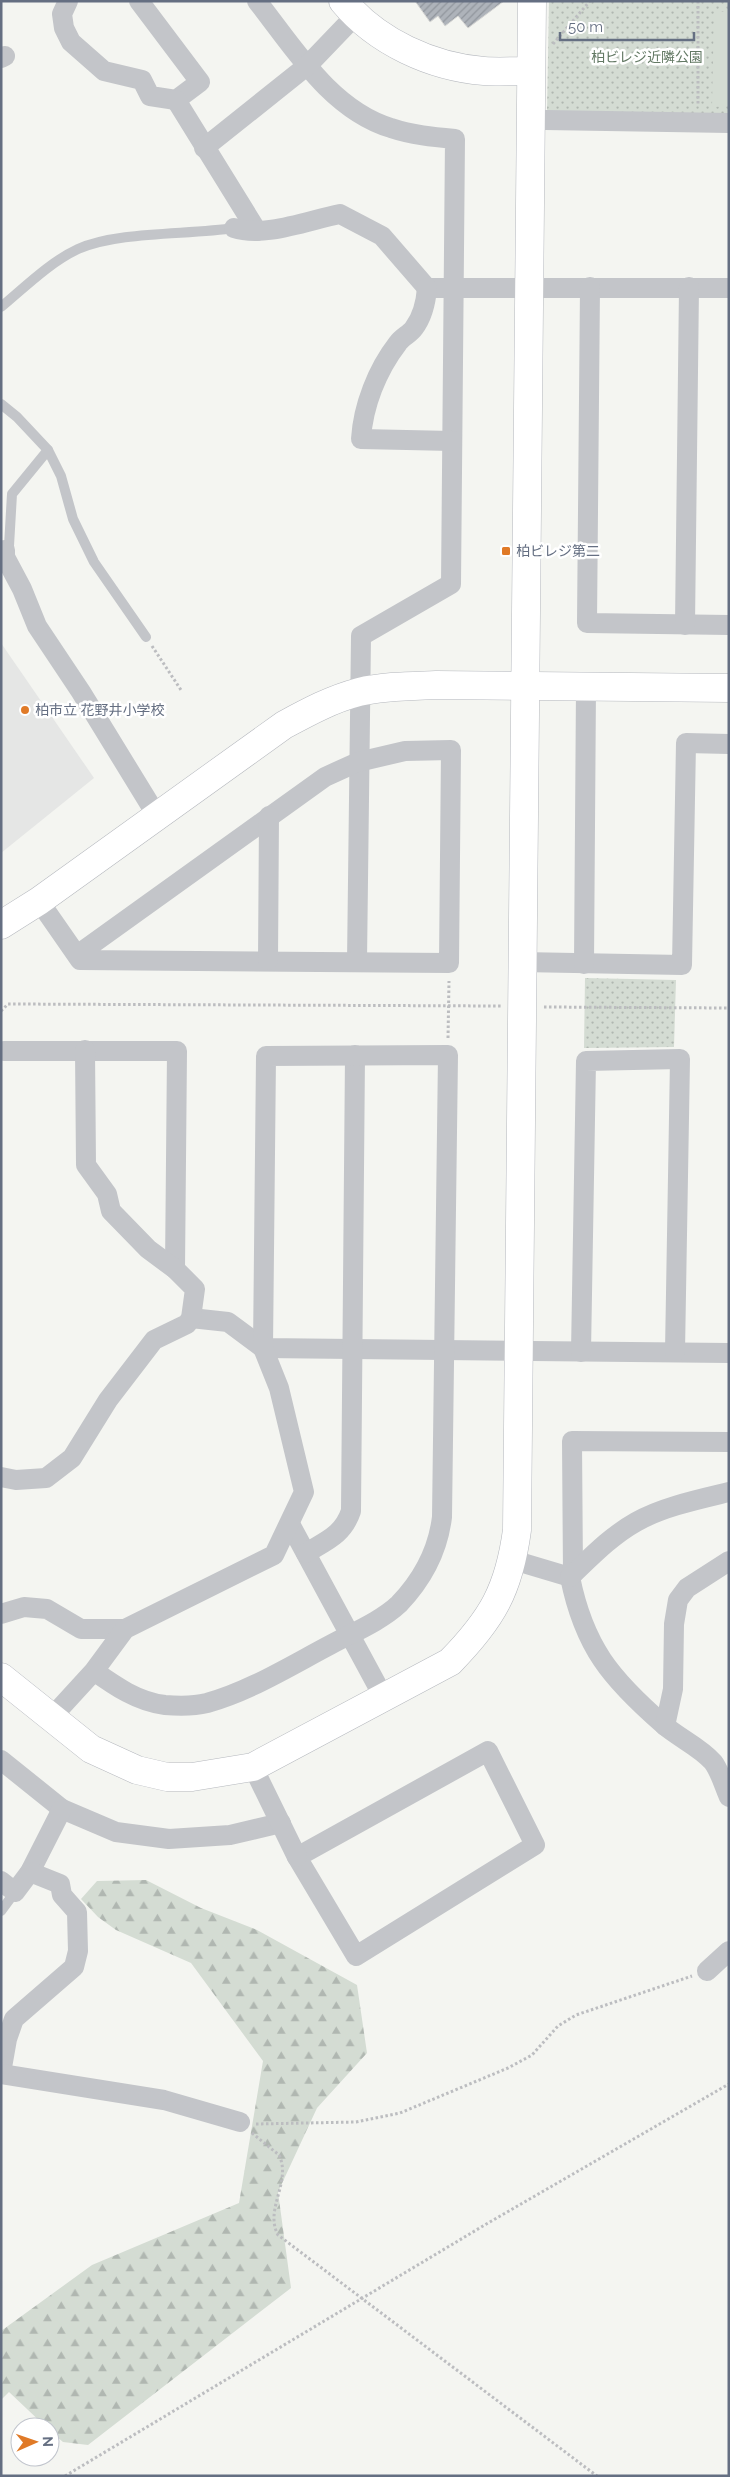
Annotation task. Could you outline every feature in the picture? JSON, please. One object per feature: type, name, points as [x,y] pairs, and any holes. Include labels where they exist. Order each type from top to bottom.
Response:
[{"type":"street","points":[[68,1],[62,14],[64,28],[71,42],[104,71],[142,80],[150,96],[176,100],[200,82],[139,1]]},
{"type":"street","points":[[257,1],[332,92],[362,114],[389,128],[422,136],[455,139],[451,584],[361,636],[357,962]]},
{"type":"street","points":[[1,1678],[91,1749],[137,1770],[168,1777],[192,1777],[253,1767],[450,1662],[474,1638],[493,1611],[513,1560],[517,1530],[521,962],[532,1]]},
{"type":"street","points":[[204,148],[308,65],[349,9],[389,40],[420,56],[441,63],[484,71],[530,71]]},
{"type":"street","points":[[176,100],[204,148],[257,230]]},
{"type":"street","points":[[546,120],[729,123]]},
{"type":"street","points":[[234,228],[245,232],[291,226],[340,214],[382,236],[427,288],[425,306],[415,327],[398,343],[376,378],[362,423],[361,439],[452,441]]},
{"type":"street","points":[[590,287],[587,623],[729,625]]},
{"type":"street","points":[[685,624],[689,287]]},
{"type":"street","points":[[427,288],[729,288]]},
{"type":"street","points":[[5,550],[5,557],[22,589],[37,626],[81,692],[156,816]]},
{"type":"street","points":[[1,925],[39,900],[284,725],[322,705],[360,692],[399,686],[729,688]]},
{"type":"street","points":[[584,964],[586,687]]},
{"type":"street","points":[[521,962],[682,965],[686,743],[729,744]]},
{"type":"street","points":[[39,900],[80,960],[268,960],[449,963],[451,750],[405,751],[358,762],[324,777],[77,955]]},
{"type":"street","points":[[268,960],[269,816]]},
{"type":"street","points":[[1,1477],[16,1480],[46,1478],[72,1458],[108,1400],[154,1340],[187,1324],[191,1318],[195,1289],[175,1268],[148,1249],[111,1211],[107,1194],[86,1165],[86,1050]]},
{"type":"street","points":[[4,1051],[177,1051],[175,1268]]},
{"type":"street","points":[[306,1553],[340,1532],[347,1523],[351,1511],[355,1055]]},
{"type":"street","points":[[1,1614],[24,1607],[46,1609],[81,1629],[125,1629],[274,1555],[304,1492],[279,1388],[263,1348],[266,1056],[448,1055],[442,1517],[440,1535],[434,1553],[408,1594],[396,1606],[350,1634],[238,1693],[204,1704],[165,1705],[121,1691],[94,1671]]},
{"type":"street","points":[[581,1352],[586,1061],[680,1060],[674,1352]]},
{"type":"street","points":[[191,1318],[228,1322],[263,1348],[729,1353]]},
{"type":"street","points":[[729,1442],[572,1441],[572,1576],[575,1599],[594,1651],[619,1683],[665,1726],[713,1763],[729,1797]]},
{"type":"street","points":[[572,1576],[604,1544],[637,1521],[690,1502],[729,1492]]},
{"type":"street","points":[[290,1524],[384,1698]]},
{"type":"street","points":[[513,1560],[572,1576]]},
{"type":"street","points":[[665,1726],[673,1689],[674,1624],[678,1600],[687,1588],[729,1561]]},
{"type":"street","points":[[51,1718],[94,1671],[125,1629]]},
{"type":"street","points":[[253,1767],[297,1857],[356,1956],[535,1845],[488,1752],[297,1857]]},
{"type":"street","points":[[1,1760],[62,1809],[116,1832],[169,1839],[230,1835],[281,1823]]},
{"type":"street","points":[[8,1886],[30,1872],[62,1809]]},
{"type":"street","points":[[30,1872],[60,1884],[62,1896],[77,1912],[78,1951],[74,1967],[14,2019],[7,2039],[1,2073],[164,2100],[240,2122]]},
{"type":"street","points":[[707,1971],[729,1952]]},
{"type":"lane","points":[[1,307],[63,257],[79,248],[127,237],[203,233],[234,228]]},
{"type":"lane","points":[[1,404],[17,417],[48,450],[61,476],[73,519],[94,562],[132,624],[146,637]]},
{"type":"lane","points":[[5,550],[9,546],[12,494],[48,450]]},
{"type":"lane","points":[[1,1911],[8,1886]]},
{"type":"path","points":[[530,71],[590,1]]},
{"type":"path","points":[[698,1],[698,122]]},
{"type":"path","points":[[146,637],[182,690]]},
{"type":"path","points":[[448,1055],[449,963]]},
{"type":"path","points":[[1,1010],[8,1004],[729,1008]]},
{"type":"path","points":[[271,2125],[356,2122],[400,2113],[508,2068],[532,2055],[558,2026],[576,2015],[707,1971]]},
{"type":"path","points":[[65,2476],[364,2297],[729,2084]]},
{"type":"path","points":[[240,2122],[279,2155],[282,2160],[283,2175],[274,2214],[274,2227],[278,2234],[364,2297],[597,2476]]},
{"type":"shaded area","name":"柏市立 花野井小学校","points":[[1,643],[94,778],[1,853]]},
{"type":"green space","name":"柏ビレジ近隣公園","points":[[549,1],[729,1],[729,115],[547,112]]},
{"type":"green space","points":[[714,12],[729,12],[729,106],[712,107]]},
{"type":"green space","points":[[585,978],[676,980],[674,1047],[584,1048]]},
{"type":"green space","points":[[146,1880],[201,1908],[257,1930],[357,1985],[367,2053],[317,2108],[278,2192],[291,2288],[88,2445],[63,2442],[60,2439],[60,2417],[35,2417],[9,2392],[1,2400],[1,2331],[92,2265],[239,2203],[263,2061],[191,1963],[116,1930],[98,1917],[81,1899],[97,1881]]},
{"type":"building","points":[[415,1],[504,1],[468,28],[458,16],[445,26],[438,16],[430,22]]},
{"type":"place","name":"柏ビレジ第二","points":[[506,551]]},
{"type":"place","name":"柏市立 花野井小学校","points":[[25,710]]}]
